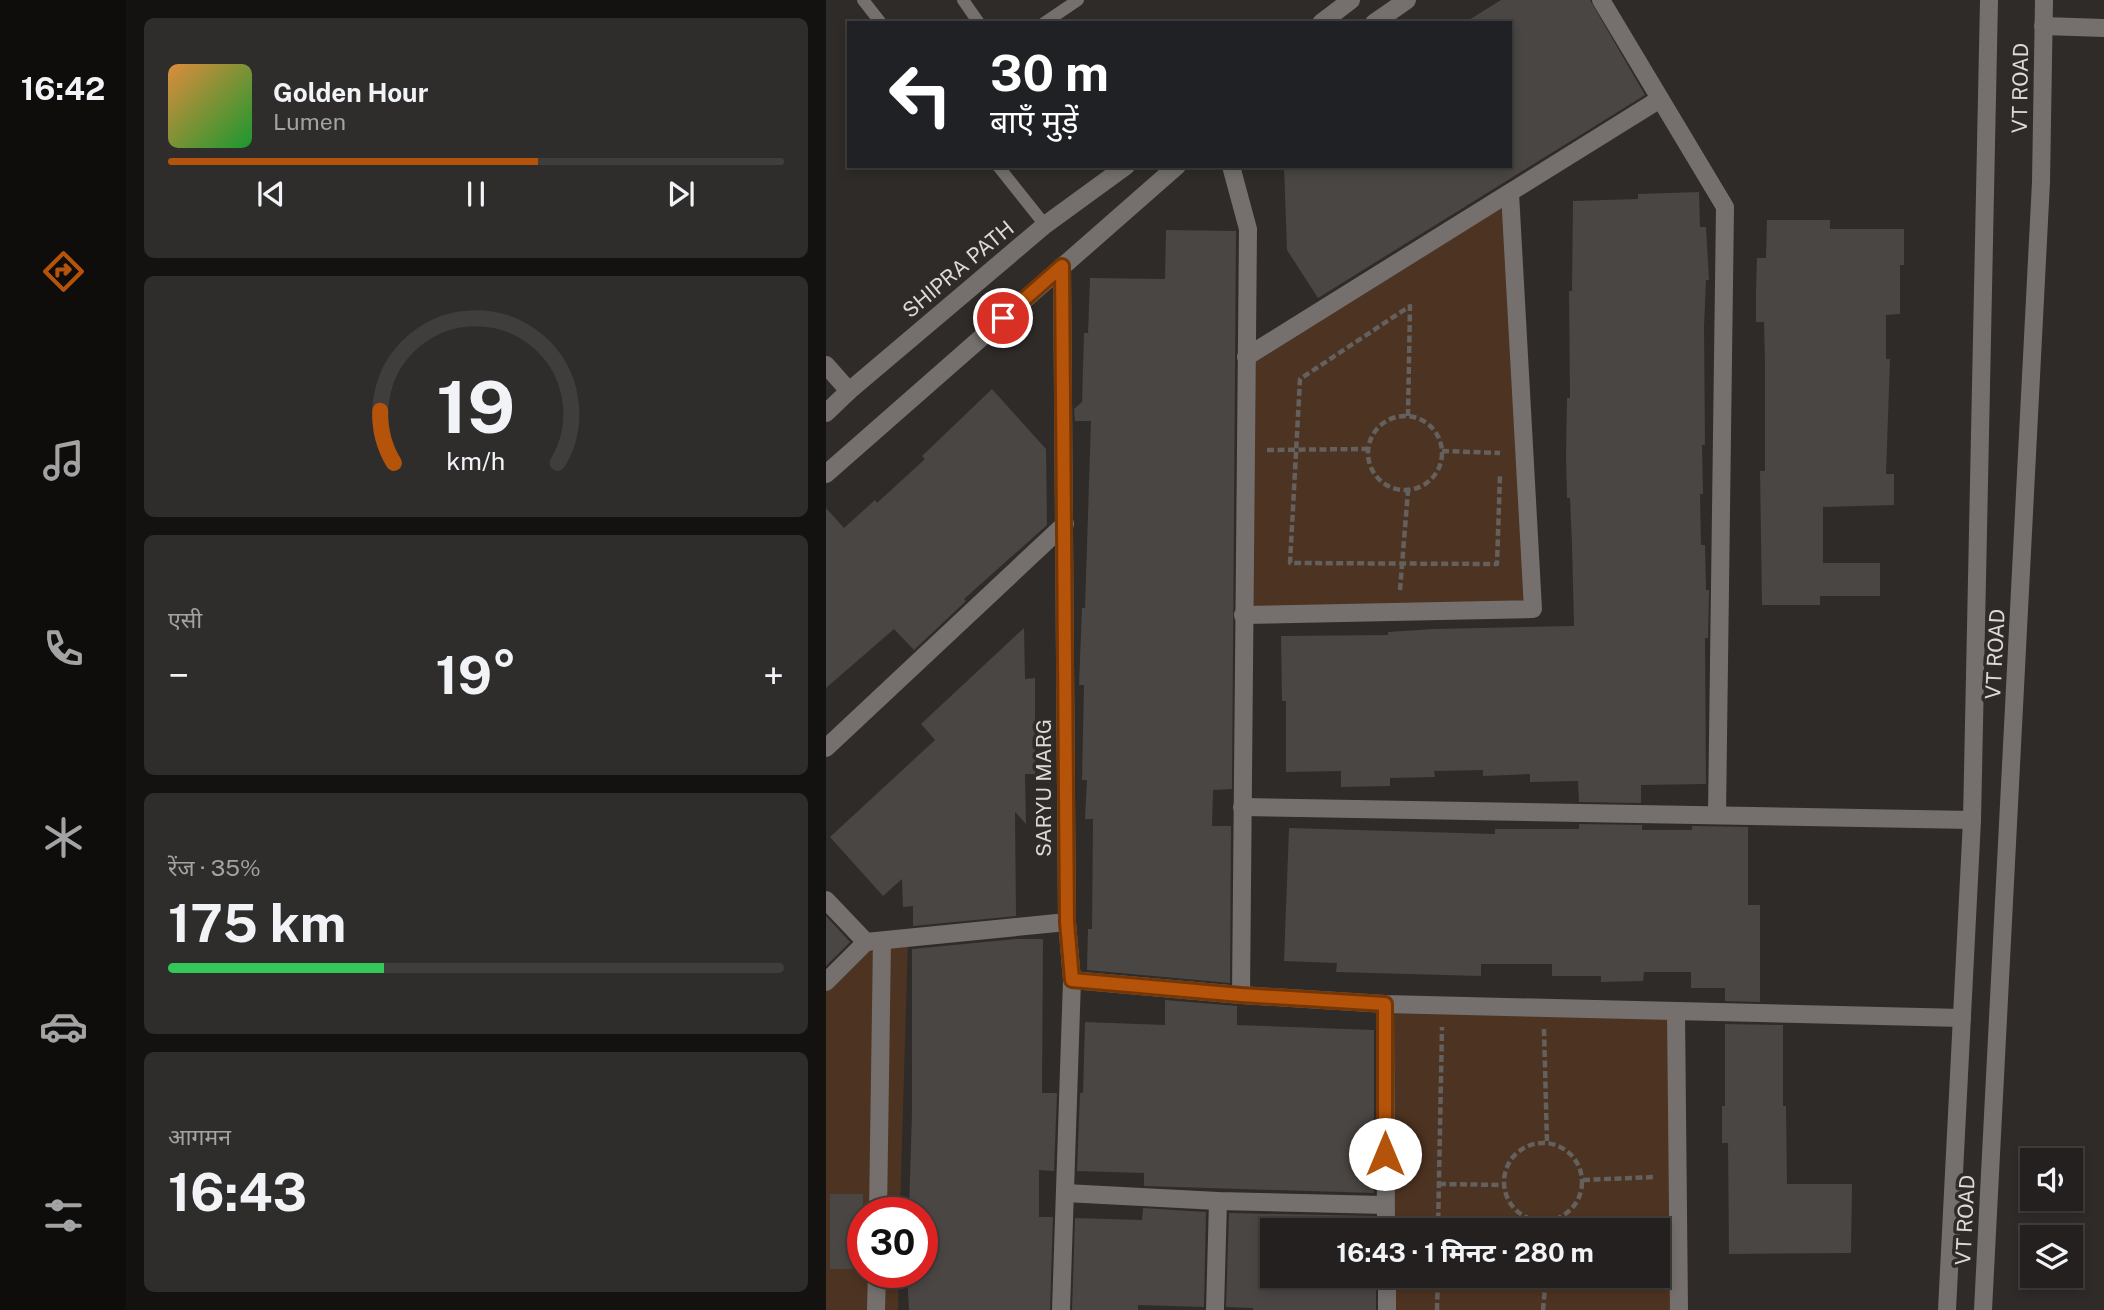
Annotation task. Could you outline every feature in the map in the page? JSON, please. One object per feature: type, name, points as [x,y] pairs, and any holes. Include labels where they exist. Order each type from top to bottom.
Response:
[{"type":"street","points":[[1324,21],[1352,0]]},
{"type":"street","points":[[1377,21],[1406,0]]},
{"type":"street","points":[[1601,0],[1725,207],[1717,815]]},
{"type":"street","name":"VT ROAD","points":[[1947,1310],[1972,820],[1989,0]]},
{"type":"street","name":"VT ROAD","points":[[1983,1310],[2039,210],[2043,0]]},
{"type":"street","points":[[2043,26],[2104,28]]},
{"type":"street","points":[[1246,358],[1660,99]]},
{"type":"street","name":"SHIPRA PATH","points":[[826,413],[1045,225],[1123,168]]},
{"type":"street","points":[[826,474],[1175,168]]},
{"type":"street","points":[[1232,168],[1248,229],[1241,995]]},
{"type":"street","points":[[1243,615],[1533,609],[1510,193]]},
{"type":"street","name":"SARYU MARG","points":[[1061,1310],[1072,980],[1067,922],[1062,266]]},
{"type":"street","points":[[826,365],[849,391]]},
{"type":"street","points":[[828,741],[1065,524]]},
{"type":"street","points":[[1242,807],[1972,820]]},
{"type":"street","points":[[826,900],[874,942],[878,1197]]},
{"type":"street","points":[[826,982],[874,942],[1067,922]]},
{"type":"street","points":[[1072,980],[1385,1004],[1962,1018]]},
{"type":"street","points":[[1385,1004],[1386,1218]]},
{"type":"street","points":[[1676,1011],[1679,1310]]},
{"type":"street","points":[[1065,1192],[1218,1201],[1385,1205]]},
{"type":"street","points":[[1215,1310],[1218,1201]]},
{"type":"street","points":[[876,1310],[877,1288]]},
{"type":"street","points":[[1387,1288],[1387,1310]]},
{"type":"lane","points":[[863,0],[879,21]]},
{"type":"lane","points":[[963,0],[978,21]]},
{"type":"lane","points":[[1047,21],[1078,0]]},
{"type":"lane","points":[[1000,168],[1045,225]]},
{"type":"path","points":[[1408,416],[1410,306],[1300,379],[1290,563],[1497,564],[1500,452],[1442,451]]},
{"type":"path","points":[[1396,416],[1408,416],[1419,418],[1435,431],[1442,451],[1437,473],[1419,488],[1408,491],[1386,486],[1378,480],[1371,471],[1367,449],[1376,428],[1396,416]]},
{"type":"path","points":[[1245,450],[1367,449]]},
{"type":"path","points":[[1399,612],[1408,491]]},
{"type":"path","points":[[1438,1218],[1442,1005]]},
{"type":"path","points":[[1544,1007],[1547,1143]]},
{"type":"path","points":[[1527,1218],[1514,1209],[1507,1198],[1505,1172],[1511,1159],[1521,1150],[1534,1144],[1547,1143],[1568,1151],[1576,1159],[1583,1180],[1582,1192],[1570,1212],[1560,1218]]},
{"type":"path","points":[[1583,1180],[1659,1177]]},
{"type":"path","points":[[1439,1184],[1504,1185]]},
{"type":"path","points":[[1437,1310],[1438,1288]]},
{"type":"path","points":[[1544,1310],[1545,1288]]},
{"type":"shaded area","points":[[1510,193],[1533,609],[1243,615],[1246,357]]},
{"type":"shaded area","points":[[908,938],[900,1197],[847,1197],[847,1288],[899,1288],[898,1310],[826,1310],[826,982],[866,942]]},
{"type":"shaded area","points":[[1385,1004],[1676,1011],[1679,1310],[1389,1310],[1388,1288],[1670,1288],[1670,1218],[1388,1218]]},
{"type":"building","points":[[1501,0],[1590,0],[1645,95],[1318,298],[1287,250],[1284,168],[1512,168],[1512,21],[1467,21]]},
{"type":"building","points":[[1699,192],[1700,227],[1706,227],[1709,280],[1706,280],[1704,327],[1705,445],[1702,445],[1703,494],[1700,494],[1701,545],[1705,545],[1706,590],[1709,590],[1708,638],[1705,638],[1706,784],[1641,785],[1641,803],[1579,802],[1578,781],[1530,782],[1530,774],[1483,776],[1483,770],[1434,771],[1435,777],[1390,778],[1390,786],[1341,787],[1341,771],[1286,772],[1286,701],[1282,701],[1281,636],[1388,635],[1388,632],[1434,629],[1574,626],[1566,454],[1567,398],[1570,398],[1569,291],[1572,291],[1573,201],[1638,199],[1638,194]]},
{"type":"building","points":[[1767,220],[1830,220],[1830,229],[1904,229],[1904,265],[1900,265],[1900,314],[1886,315],[1886,359],[1890,359],[1886,474],[1894,474],[1894,505],[1823,507],[1823,563],[1880,563],[1880,596],[1820,596],[1820,605],[1762,605],[1760,471],[1765,471],[1765,362],[1764,322],[1756,322],[1756,290],[1757,258],[1766,258]]},
{"type":"building","points":[[1166,230],[1236,231],[1232,789],[1213,790],[1212,826],[1231,826],[1230,983],[1087,970],[1088,929],[1092,929],[1093,819],[1085,819],[1087,780],[1082,780],[1084,685],[1079,685],[1082,608],[1085,608],[1091,421],[1075,421],[1074,409],[1082,402],[1084,333],[1088,333],[1090,278],[1165,279]]},
{"type":"building","points":[[992,389],[1046,449],[1047,525],[964,599],[966,601],[914,650],[894,629],[826,688],[826,508],[844,528],[875,500],[877,503],[925,459],[922,456]]},
{"type":"building","points":[[1024,628],[1025,679],[1035,678],[1035,774],[1025,774],[1026,824],[1015,812],[1016,916],[913,926],[913,906],[903,907],[902,879],[883,896],[830,837],[935,740],[921,724]]},
{"type":"building","points":[[1579,824],[1642,825],[1642,830],[1692,830],[1692,826],[1748,827],[1748,905],[1760,905],[1760,1002],[1725,1001],[1725,988],[1691,988],[1691,972],[1644,972],[1643,981],[1601,982],[1601,976],[1552,976],[1552,964],[1481,964],[1481,976],[1336,972],[1337,963],[1284,961],[1289,828],[1495,834],[1495,829],[1579,829]]},
{"type":"building","points":[[826,916],[850,942],[826,966]]},
{"type":"building","points":[[1043,939],[1042,1093],[1057,1093],[1054,1171],[1039,1170],[1039,1217],[1053,1217],[1050,1310],[909,1310],[908,1288],[938,1288],[938,1197],[909,1197],[912,949]]},
{"type":"building","points":[[1165,1000],[1237,1006],[1237,1025],[1374,1030],[1374,1193],[1144,1186],[1144,1173],[1077,1171],[1085,1022],[1165,1025]]},
{"type":"building","points":[[1725,1024],[1783,1025],[1787,1184],[1852,1184],[1851,1253],[1729,1254],[1728,1143],[1722,1143]]},
{"type":"building","points":[[830,1194],[863,1194],[863,1197],[847,1197],[847,1269],[830,1269]]},
{"type":"building","points":[[1143,1208],[1206,1212],[1204,1307],[1138,1305],[1138,1310],[1072,1310],[1075,1218],[1142,1220]]},
{"type":"building","points":[[1229,1213],[1375,1216],[1260,1218],[1260,1288],[1376,1288],[1376,1310],[1253,1310],[1226,1307]]},
{"type":"route","points":[[1003,318],[1062,266],[1067,922],[1072,980],[1385,1004],[1385,1154]]}]
